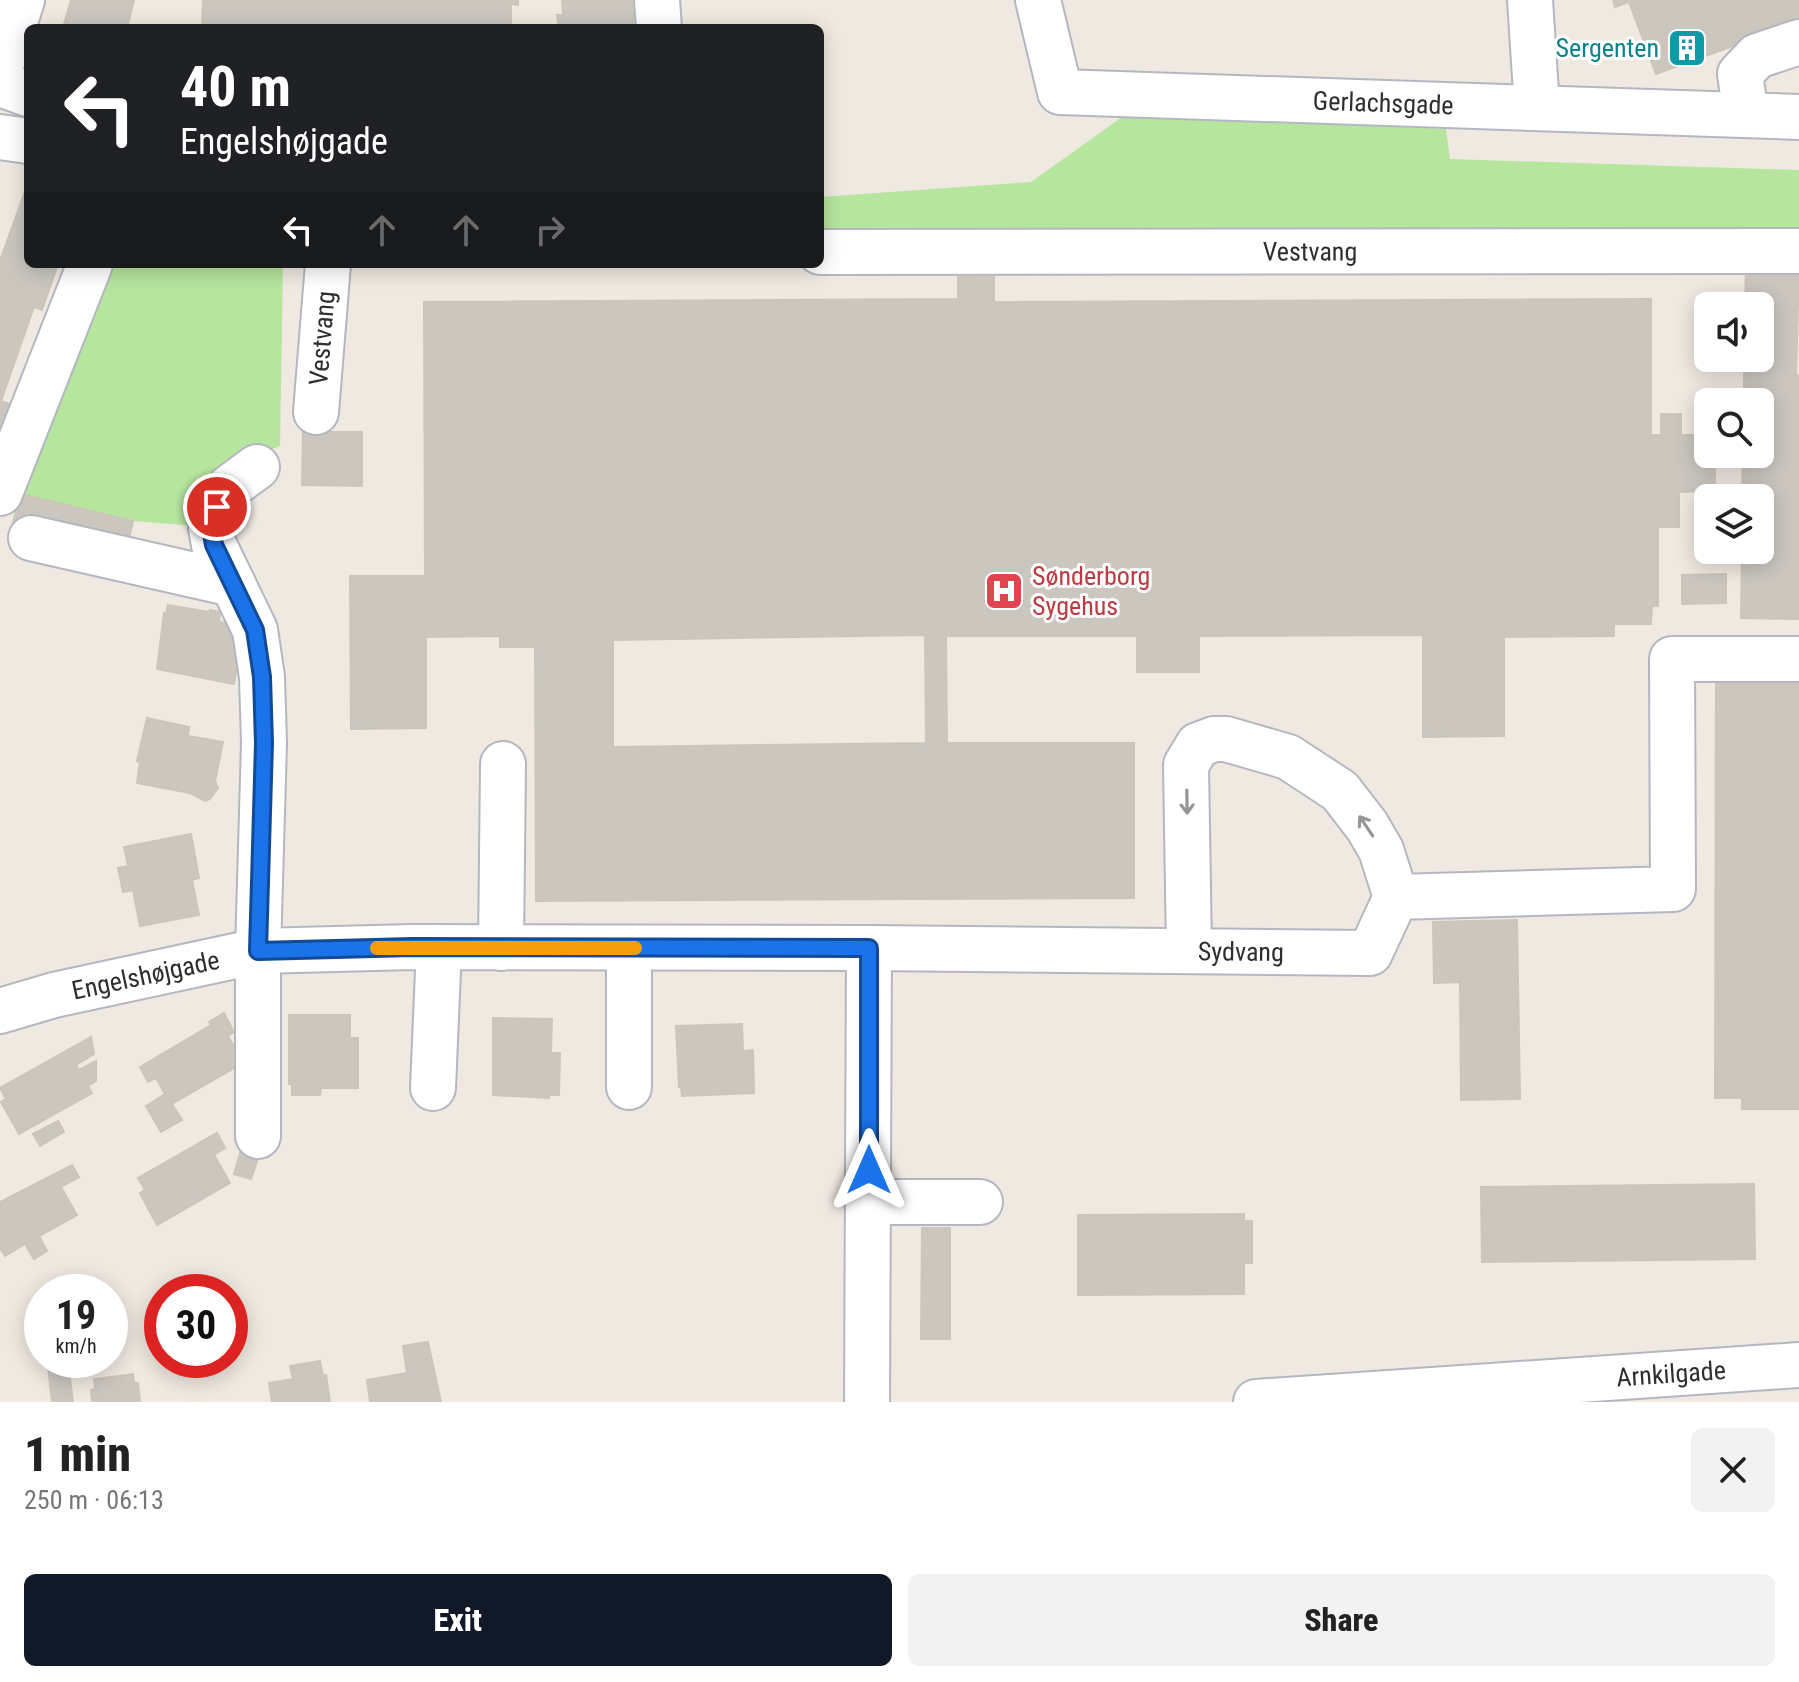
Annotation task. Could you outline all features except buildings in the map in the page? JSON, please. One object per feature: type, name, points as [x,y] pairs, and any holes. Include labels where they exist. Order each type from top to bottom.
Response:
[{"type":"street","points":[[0,69],[22,0]]},
{"type":"street","points":[[657,0],[659,24]]},
{"type":"street","name":"Gerlachsgade","points":[[1038,0],[1060,92],[1799,117]]},
{"type":"street","points":[[1530,0],[1537,108]]},
{"type":"street","points":[[1746,115],[1740,74],[1757,56],[1799,42]]},
{"type":"street","points":[[0,84],[24,93]]},
{"type":"street","points":[[0,137],[24,140]]},
{"type":"street","name":"Vestvang","points":[[824,252],[1799,251]]},
{"type":"street","points":[[0,493],[88,268]]},
{"type":"street","name":"Vestvang","points":[[316,412],[328,268]]},
{"type":"street","points":[[257,467],[230,487],[217,507],[211,528],[214,545],[255,630],[262,677],[264,743],[258,951],[258,1136]]},
{"type":"street","points":[[31,538],[233,584]]},
{"type":"street","points":[[1189,951],[1186,765],[1198,745],[1214,739],[1226,739],[1288,757],[1340,791],[1381,850],[1396,897],[1673,889],[1672,659],[1799,659]]},
{"type":"street","points":[[501,948],[503,764]]},
{"type":"street","name":"Sydvang","points":[[869,948],[1370,953],[1396,897]]},
{"type":"street","points":[[433,1088],[439,947]]},
{"type":"street","name":"Engelshøjgade","points":[[0,1011],[54,995],[258,951],[439,947],[869,948]]},
{"type":"street","points":[[629,948],[629,1087]]},
{"type":"street","points":[[867,1402],[869,948]]},
{"type":"street","points":[[869,1202],[980,1202]]},
{"type":"street","name":"Arnkilgade","points":[[1256,1402],[1506,1394],[1799,1365]]},
{"type":"green space","points":[[1125,115],[1446,129],[1450,159],[1799,170],[1799,233],[824,228],[824,197],[1031,182]]},
{"type":"green space","points":[[109,268],[283,268],[280,446],[239,462],[197,526],[133,521],[20,494]]},
{"type":"slow traffic","points":[[377,948],[635,948]]},
{"type":"place","name":"Sergenten","points":[[1687,48]]},
{"type":"place","name":"Sønderborg Sygehus","points":[[1004,591]]},
{"type":"route","points":[[217,507],[211,528],[214,545],[255,630],[262,677],[264,743],[258,951],[413,947],[869,948],[869,1170]]}]
